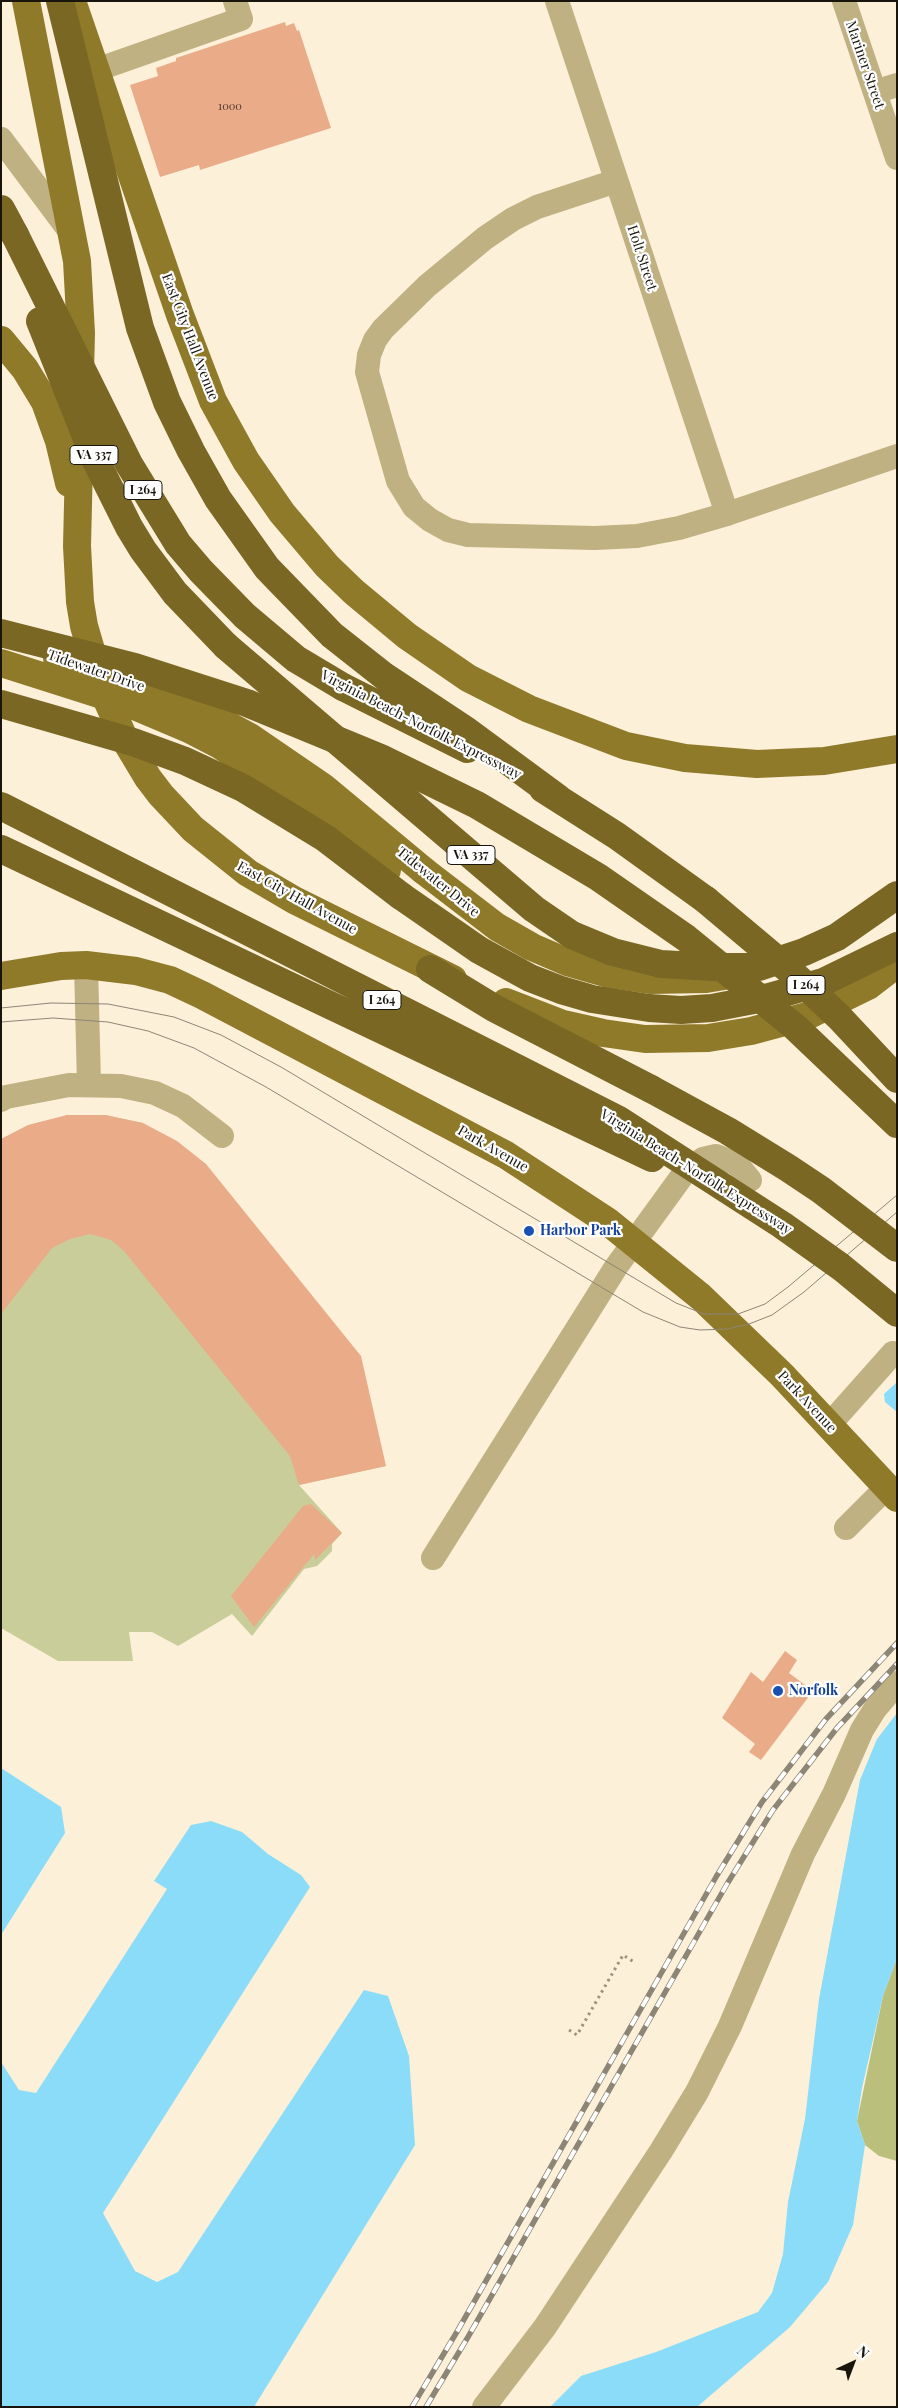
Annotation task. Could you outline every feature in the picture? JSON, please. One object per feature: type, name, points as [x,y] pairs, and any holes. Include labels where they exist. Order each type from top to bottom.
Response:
[{"type":"highway","points":[[60,1],[140,328],[167,402],[190,452],[218,499],[267,568],[332,634],[384,676],[467,731],[558,798]]},
{"type":"highway","name":"I 264","points":[[1,209],[15,235]]},
{"type":"highway","name":"Virginia Beach-Norfolk Expressway","points":[[15,235],[129,464],[178,544],[201,572],[244,616],[296,658],[343,687],[491,760],[558,798],[647,856],[706,900],[788,968],[839,1017],[897,1079]]},
{"type":"highway","name":"VA 337","points":[[15,235],[45,337],[117,505],[143,550],[159,573],[191,611],[226,646],[527,904],[554,924],[591,943],[653,962],[713,967],[759,967]]},
{"type":"highway","points":[[1,633],[134,667],[247,703],[383,759],[477,806],[592,873],[686,938],[795,1026],[897,1124]]},
{"type":"highway","name":"Tidewater Drive","points":[[1,704],[142,745],[243,788],[325,838],[411,885],[453,932],[505,965],[561,990],[621,1005],[681,1010],[739,1004],[796,990],[852,969],[897,946]]},
{"type":"highway","name":"Virginia Beach-Norfolk Expressway","points":[[1,806],[618,1120],[755,1207],[841,1267],[897,1313]]},
{"type":"highway","points":[[1,849],[755,1207]]},
{"type":"highway","name":"Tidewater Drive","points":[[759,967],[804,952],[837,937],[897,895]]},
{"type":"highway","points":[[430,969],[494,1008],[728,1131],[821,1190],[897,1248]]},
{"type":"main road","name":"East City Hall Avenue","points":[[26,1],[73,235],[79,284],[81,333],[77,521],[80,602],[93,662],[103,692],[124,738],[161,795],[208,843],[248,873],[294,900],[430,969],[521,1009],[563,1024],[625,1036],[680,1039],[752,1031],[807,1016],[868,986],[897,964]]},
{"type":"main road","name":"East City Hall Avenue","points":[[72,1],[180,315],[213,401],[246,460],[282,512],[327,566],[381,616],[434,657],[496,693],[560,722],[626,746],[685,758],[758,764],[824,761],[897,749]]},
{"type":"main road","points":[[1,340],[25,369],[45,402],[59,441],[77,521]]},
{"type":"main road","name":"Tidewater Drive","points":[[1,637],[154,691],[202,712],[250,737],[323,787],[411,885]]},
{"type":"main road","name":"Tidewater Drive","points":[[1,663],[130,704],[189,729],[220,746],[301,799],[411,885],[478,915],[513,937],[550,956],[589,969],[631,978],[680,981],[724,976],[759,967]]},
{"type":"main road","name":"Park Avenue","points":[[1,976],[62,966],[86,965],[136,971],[186,987],[506,1155],[584,1204],[634,1242],[735,1328],[892,1492]]},
{"type":"street","points":[[96,70],[241,19],[235,1]]},
{"type":"street","name":"Holt Street","points":[[557,1],[727,514]]},
{"type":"street","name":"Mariner Street","points":[[844,1],[886,88],[897,158]]},
{"type":"street","points":[[1,139],[73,235]]},
{"type":"street","points":[[616,180],[537,207],[513,220],[485,238],[427,286],[383,329],[369,356],[367,372],[398,481],[414,508],[448,530],[468,535],[595,538],[637,536],[679,528],[727,514],[897,456]]},
{"type":"street","points":[[86,965],[89,1084]]},
{"type":"street","points":[[1,1100],[6,1097],[69,1084],[121,1086],[155,1093],[182,1106],[222,1136]]},
{"type":"street","points":[[433,1558],[634,1242],[686,1172],[703,1159],[716,1156],[737,1164],[750,1180]]},
{"type":"street","points":[[829,1425],[893,1353]]},
{"type":"street","points":[[846,1528],[892,1492]]},
{"type":"street","points":[[484,2407],[545,2327],[661,2151],[697,2092],[730,2026],[803,1854],[834,1794],[862,1730],[875,1709],[897,1683]]},
{"type":"path","points":[[569,2030],[577,2035],[623,1955],[634,1962]]},
{"type":"green space","points":[[67,1115],[105,1115],[143,1123],[386,1466],[299,1485],[342,1533],[332,1544],[332,1551],[317,1566],[304,1569],[252,1636],[232,1614],[178,1646],[152,1632],[129,1632],[133,1661],[58,1661],[1,1628],[1,1139]]},
{"type":"green space","points":[[897,1958],[897,2161],[879,2156],[865,2145],[857,2121],[883,1996]]},
{"type":"water","points":[[896,1383],[897,1412],[885,1402],[884,1394]]},
{"type":"water","points":[[897,1713],[897,1958],[883,1996],[862,2088],[857,2121],[865,2145],[853,2225],[828,2282],[790,2327],[697,2407],[550,2407],[581,2376],[656,2352],[758,2312],[772,2293],[783,2254],[788,2202],[805,2119],[819,1999],[860,1780],[877,1739]]},
{"type":"water","points":[[1,1768],[61,1807],[65,1833],[1,1935]]},
{"type":"water","points":[[211,1821],[242,1832],[268,1854],[301,1875],[310,1887],[103,2213],[135,2271],[157,2282],[178,2272],[364,1990],[388,1996],[409,2056],[415,2145],[254,2407],[1,2407],[1,2062],[19,2090],[36,2093],[167,1889],[154,1881],[191,1825]]},
{"type":"building","points":[[285,22],[286,26],[294,23],[297,31],[299,30],[331,128],[200,170],[199,165],[160,177],[130,85],[158,76],[156,68],[176,61],[176,58]]},
{"type":"building","points":[[67,1115],[105,1115],[143,1123],[177,1141],[206,1164],[361,1356],[386,1466],[299,1485],[290,1456],[124,1251],[111,1240],[90,1234],[70,1239],[52,1248],[1,1314],[1,1139],[28,1125]]},
{"type":"building","points":[[311,1504],[342,1533],[315,1560],[314,1554],[254,1627],[231,1596],[303,1506]]},
{"type":"building","points":[[785,1651],[797,1660],[789,1673],[813,1691],[761,1760],[749,1752],[755,1744],[722,1718],[751,1672],[763,1682]]},
{"type":"tram line","points":[[1,1008],[51,1003],[108,1004],[174,1017],[221,1035],[281,1067],[676,1303],[704,1314],[738,1314],[765,1304],[788,1287],[897,1195]]},
{"type":"tram line","points":[[1,1022],[53,1018],[108,1022],[148,1031],[194,1048],[266,1087],[643,1312],[680,1327],[700,1330],[727,1329],[749,1324],[772,1315],[804,1292],[897,1212]]},
{"type":"railway","points":[[412,2407],[458,2330],[716,1877],[762,1802],[826,1719],[897,1643]]},
{"type":"railway","points":[[426,2407],[727,1884],[773,1810],[837,1728],[897,1664]]},
{"type":"place","name":"Harbor Park","points":[[529,1231]]},
{"type":"place","name":"Norfolk","points":[[778,1691]]}]
